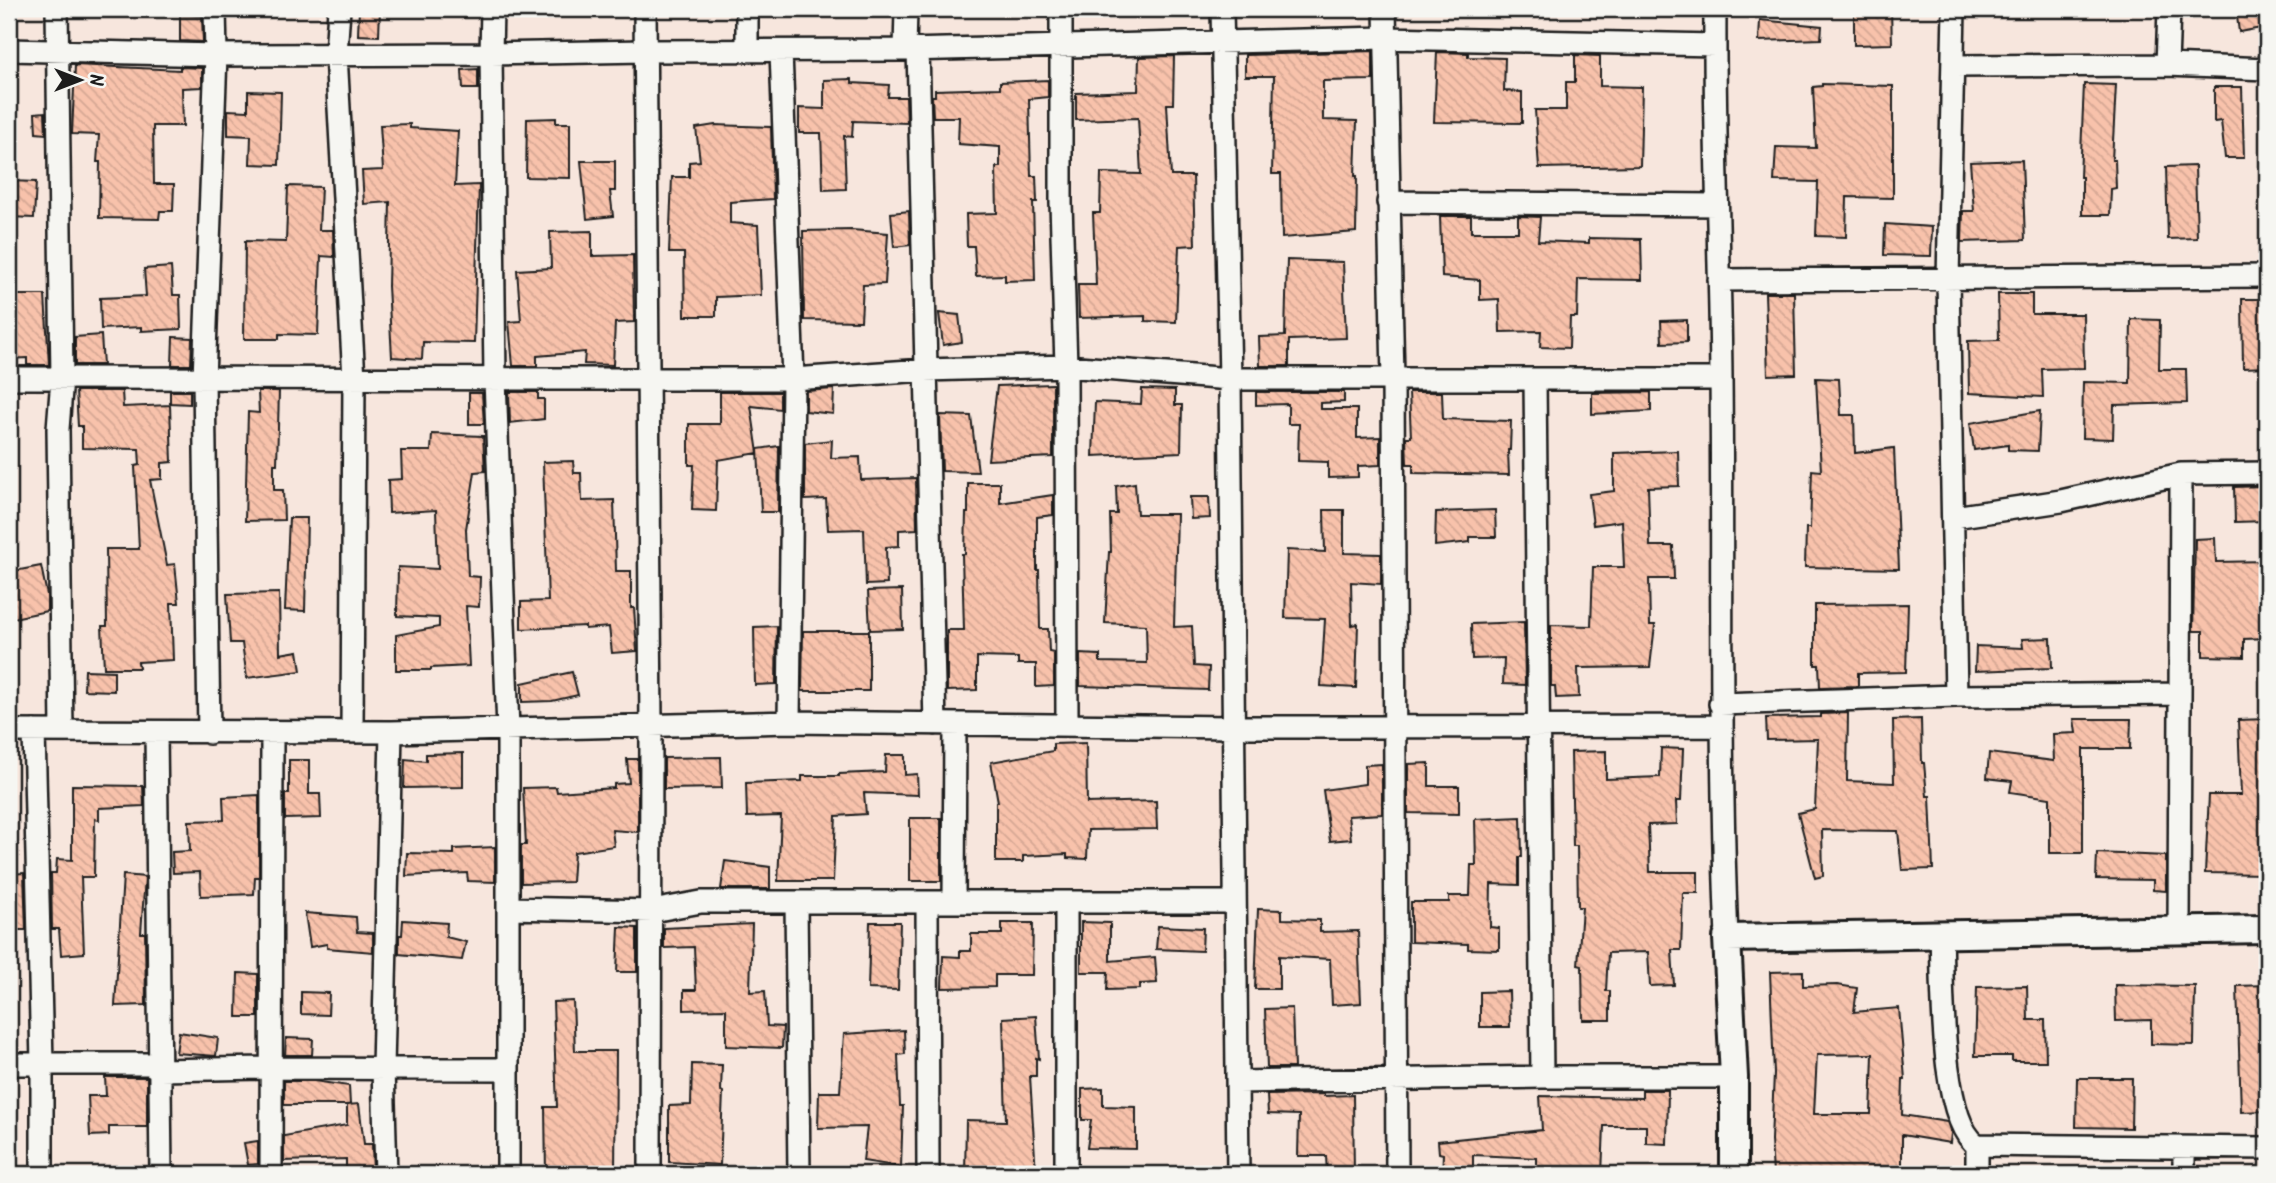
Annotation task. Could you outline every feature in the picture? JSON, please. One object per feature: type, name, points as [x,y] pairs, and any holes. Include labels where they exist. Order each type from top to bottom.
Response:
[{"type":"street","points":[[57,9],[62,378],[58,429],[62,730]]},
{"type":"street","points":[[209,733],[204,379],[216,55],[215,9]]},
{"type":"street","points":[[338,9],[336,54],[354,379],[352,731]]},
{"type":"street","points":[[492,9],[495,379],[508,730],[508,1174]]},
{"type":"street","points":[[645,9],[652,911],[650,1174]]},
{"type":"street","points":[[747,9],[747,51]]},
{"type":"street","points":[[906,9],[912,49],[925,370],[954,900]]},
{"type":"street","points":[[1060,9],[1061,202],[1066,366],[1067,725]]},
{"type":"street","points":[[1222,9],[1230,379],[1238,1174]]},
{"type":"street","points":[[1385,9],[1394,379],[1397,1174]]},
{"type":"street","points":[[1715,9],[1721,379],[1720,704],[1734,1077],[1734,1174]]},
{"type":"street","points":[[1954,9],[1948,279],[1956,696]]},
{"type":"street","points":[[2167,65],[2169,9]]},
{"type":"street","points":[[9,50],[216,55],[491,54],[912,49],[1385,38],[1715,45]]},
{"type":"street","points":[[781,51],[793,379],[789,722]]},
{"type":"street","points":[[1953,66],[2167,65],[2267,69]]},
{"type":"street","points":[[1388,202],[1717,205]]},
{"type":"street","points":[[1719,280],[2267,276]]},
{"type":"street","points":[[9,378],[793,379],[925,370],[1066,366],[1230,379],[1721,379]]},
{"type":"street","points":[[1535,379],[1542,1077]]},
{"type":"street","points":[[1954,517],[2061,501],[2180,474],[2267,473]]},
{"type":"street","points":[[2179,930],[2180,474]]},
{"type":"street","points":[[1720,704],[1956,696],[2180,694]]},
{"type":"street","points":[[9,731],[391,732],[789,722],[1233,727],[1721,726]]},
{"type":"street","points":[[34,731],[41,1174]]},
{"type":"street","points":[[156,732],[161,1174]]},
{"type":"street","points":[[386,1174],[383,1068],[391,732]]},
{"type":"street","points":[[271,1174],[272,733]]},
{"type":"street","points":[[508,908],[652,911],[701,902],[1235,902]]},
{"type":"street","points":[[796,902],[799,1174]]},
{"type":"street","points":[[927,902],[928,1174]]},
{"type":"street","points":[[1066,902],[1066,1174]]},
{"type":"street","points":[[1727,938],[2267,929]]},
{"type":"street","points":[[1941,933],[1945,1032],[1954,1104],[1967,1136],[1977,1145],[2267,1148]]},
{"type":"street","points":[[9,1064],[150,1064],[160,1070],[508,1069]]},
{"type":"street","points":[[1238,1083],[1542,1077],[1734,1077]]},
{"type":"street","points":[[1976,1174],[1977,1145]]},
{"type":"street","points":[[2184,1148],[2184,1174]]},
{"type":"building","points":[[359,9],[380,9],[379,36],[358,35]]},
{"type":"building","points":[[1854,9],[1891,9],[1892,44],[1854,45]]},
{"type":"building","points":[[2236,9],[2267,9],[2267,27],[2239,32]]},
{"type":"building","points":[[180,15],[202,16],[203,42],[180,41]]},
{"type":"building","points":[[1760,20],[1822,26],[1821,39],[1759,41]]},
{"type":"building","points":[[1373,51],[1373,80],[1323,81],[1323,120],[1357,121],[1356,232],[1282,238],[1281,174],[1272,174],[1274,76],[1245,76],[1245,55]]},
{"type":"building","points":[[1437,52],[1468,53],[1468,57],[1505,58],[1504,91],[1522,92],[1522,123],[1434,122]]},
{"type":"building","points":[[1575,55],[1600,56],[1600,86],[1642,87],[1640,166],[1539,168],[1535,110],[1566,110],[1566,82],[1575,82]]},
{"type":"building","points":[[1174,56],[1173,104],[1167,104],[1171,176],[1193,176],[1195,245],[1179,246],[1176,322],[1145,321],[1145,316],[1079,318],[1078,285],[1096,285],[1093,213],[1100,213],[1101,173],[1141,174],[1138,118],[1076,120],[1076,93],[1138,91],[1139,57]]},
{"type":"building","points":[[75,65],[180,70],[180,67],[202,68],[202,87],[182,88],[183,126],[153,126],[154,184],[174,184],[173,211],[160,211],[159,219],[99,218],[99,135],[72,134]]},
{"type":"building","points":[[478,69],[478,89],[463,89],[462,70]]},
{"type":"building","points":[[852,79],[852,83],[889,85],[888,97],[906,97],[907,123],[853,121],[852,137],[844,136],[846,189],[823,190],[821,133],[799,133],[799,108],[824,109],[824,80]]},
{"type":"building","points":[[1048,80],[1048,97],[1029,99],[1031,176],[1036,176],[1037,202],[1033,202],[1035,280],[1005,281],[1005,275],[976,276],[974,246],[967,246],[966,214],[997,213],[996,167],[1000,167],[1000,147],[958,144],[959,117],[933,117],[932,96],[935,96],[935,90],[1000,88],[1000,82]]},
{"type":"building","points":[[1822,84],[1893,86],[1893,198],[1847,197],[1846,237],[1816,236],[1818,182],[1774,181],[1776,147],[1816,148],[1813,87]]},
{"type":"building","points":[[2084,84],[2116,85],[2112,160],[2115,160],[2116,188],[2111,189],[2110,215],[2082,215],[2080,177]]},
{"type":"building","points":[[2214,87],[2242,87],[2244,158],[2225,158],[2221,121],[2214,122]]},
{"type":"building","points":[[248,91],[281,92],[279,165],[250,164],[251,136],[228,135],[228,110],[248,111]]},
{"type":"building","points":[[45,112],[46,134],[36,133],[35,113]]},
{"type":"building","points":[[556,118],[556,123],[570,123],[570,178],[526,177],[527,119]]},
{"type":"building","points":[[410,124],[410,128],[458,131],[455,186],[479,185],[474,343],[423,342],[422,359],[392,357],[388,286],[390,202],[364,204],[362,171],[383,170],[380,125]]},
{"type":"building","points":[[715,125],[771,127],[773,199],[730,202],[730,223],[758,225],[761,295],[716,297],[716,316],[685,316],[684,253],[669,253],[672,177],[689,177],[689,162],[700,161],[696,128]]},
{"type":"building","points":[[2022,160],[2025,240],[1962,242],[1963,211],[1974,211],[1970,162]]},
{"type":"building","points":[[581,161],[615,161],[615,191],[610,191],[613,216],[587,219]]},
{"type":"building","points":[[2195,166],[2197,238],[2168,239],[2166,167]]},
{"type":"building","points":[[9,181],[36,182],[34,218],[9,217]]},
{"type":"building","points":[[288,186],[321,187],[319,230],[333,230],[334,257],[321,256],[318,335],[279,334],[279,339],[244,339],[245,241],[286,242]]},
{"type":"building","points":[[909,211],[910,245],[894,247],[891,213]]},
{"type":"building","points":[[1440,216],[1471,216],[1471,232],[1518,232],[1518,216],[1540,217],[1538,241],[1589,243],[1589,238],[1641,239],[1642,280],[1578,279],[1577,317],[1570,317],[1569,348],[1540,347],[1541,331],[1500,332],[1499,299],[1480,300],[1480,280],[1442,277]]},
{"type":"building","points":[[1885,224],[1932,227],[1931,256],[1884,255]]},
{"type":"building","points":[[852,230],[888,233],[885,284],[863,285],[861,321],[804,320],[803,231]]},
{"type":"building","points":[[592,231],[592,256],[633,255],[634,322],[615,323],[613,365],[584,364],[585,352],[537,356],[537,366],[513,366],[509,322],[521,321],[517,270],[551,268],[550,232]]},
{"type":"building","points":[[1287,260],[1343,262],[1346,338],[1289,340],[1289,366],[1260,366],[1259,337],[1285,336]]},
{"type":"building","points":[[171,267],[173,295],[180,295],[181,329],[101,329],[100,298],[146,296],[144,269]]},
{"type":"building","points":[[1765,293],[1794,293],[1796,374],[1768,375]]},
{"type":"building","points":[[1998,294],[2032,294],[2032,314],[2083,314],[2084,368],[2042,369],[2043,397],[1969,393],[1968,341],[1999,340]]},
{"type":"building","points":[[9,295],[45,295],[49,365],[27,365],[27,358],[9,359]]},
{"type":"building","points":[[2242,299],[2267,299],[2267,367],[2243,368]]},
{"type":"building","points":[[939,313],[959,315],[962,342],[943,345]]},
{"type":"building","points":[[2131,319],[2160,320],[2159,369],[2186,369],[2187,403],[2114,405],[2113,439],[2082,438],[2083,382],[2130,383]]},
{"type":"building","points":[[1687,320],[1687,342],[1662,343],[1661,321]]},
{"type":"building","points":[[101,335],[103,365],[75,365],[75,337]]},
{"type":"building","points":[[173,337],[192,338],[191,365],[172,365]]},
{"type":"building","points":[[1816,378],[1839,379],[1841,415],[1854,415],[1855,453],[1894,448],[1899,569],[1805,567],[1806,528],[1810,528],[1812,470],[1821,471]]},
{"type":"building","points":[[1053,384],[1053,457],[988,460],[997,386]]},
{"type":"building","points":[[834,389],[833,414],[806,411],[806,391]]},
{"type":"building","points":[[1142,389],[1175,390],[1175,405],[1182,405],[1181,452],[1093,456],[1095,402],[1141,404]]},
{"type":"building","points":[[76,391],[122,391],[123,407],[170,405],[172,462],[162,463],[162,479],[150,480],[167,565],[175,564],[179,603],[171,603],[173,660],[138,662],[139,668],[104,668],[102,626],[107,626],[106,549],[139,549],[135,466],[140,465],[139,449],[82,448],[82,426],[78,426]]},
{"type":"building","points":[[170,391],[190,391],[190,404],[170,403]]},
{"type":"building","points":[[258,391],[279,391],[274,490],[283,490],[284,520],[245,521],[248,412],[259,413]]},
{"type":"building","points":[[509,392],[538,392],[538,399],[544,399],[544,419],[510,423]]},
{"type":"building","points":[[720,392],[780,392],[780,409],[751,406],[758,453],[718,460],[716,511],[692,510],[694,465],[689,465],[689,424],[720,424]]},
{"type":"building","points":[[1256,392],[1344,392],[1344,402],[1320,403],[1320,409],[1357,409],[1357,438],[1380,437],[1380,465],[1358,466],[1358,477],[1328,478],[1328,462],[1298,461],[1299,424],[1288,424],[1288,404],[1256,405]]},
{"type":"building","points":[[1409,392],[1442,392],[1443,419],[1511,421],[1509,475],[1413,473],[1413,464],[1407,464],[1406,437],[1411,437]]},
{"type":"building","points":[[1651,392],[1651,411],[1592,414],[1592,393]]},
{"type":"building","points":[[469,393],[482,393],[484,424],[469,424]]},
{"type":"building","points":[[2040,411],[2038,451],[2008,450],[2008,445],[1974,450],[1970,423]]},
{"type":"building","points":[[940,415],[971,416],[978,472],[942,471]]},
{"type":"building","points":[[432,434],[483,436],[485,471],[475,472],[466,529],[468,576],[480,577],[479,607],[466,606],[469,666],[396,670],[396,635],[439,627],[439,618],[397,616],[398,567],[438,569],[436,510],[389,513],[388,480],[402,479],[401,451],[431,451]]},
{"type":"building","points":[[832,440],[831,458],[860,457],[861,480],[916,478],[917,529],[899,530],[899,546],[886,547],[887,584],[866,585],[864,529],[828,530],[826,499],[805,500],[805,443]]},
{"type":"building","points":[[779,446],[778,512],[761,512],[758,449]]},
{"type":"building","points":[[1678,451],[1679,486],[1648,487],[1650,546],[1673,546],[1674,579],[1649,579],[1650,625],[1655,625],[1650,667],[1578,668],[1579,697],[1556,698],[1555,686],[1551,686],[1551,625],[1591,626],[1593,567],[1624,567],[1622,521],[1593,525],[1589,494],[1614,491],[1614,453]]},
{"type":"building","points":[[573,461],[574,473],[581,473],[582,501],[614,500],[616,571],[631,571],[631,608],[634,608],[637,651],[612,653],[609,627],[521,629],[521,602],[548,601],[543,462]]},
{"type":"building","points":[[968,483],[1000,483],[1000,503],[1053,495],[1053,515],[1037,517],[1037,570],[1040,629],[1048,629],[1049,652],[1054,653],[1054,686],[1036,687],[1036,664],[1018,664],[1018,658],[977,657],[977,690],[947,691],[947,630],[964,630],[962,554],[965,554]]},
{"type":"building","points":[[1135,483],[1137,514],[1177,514],[1174,627],[1192,626],[1194,666],[1209,667],[1208,690],[1080,686],[1080,654],[1100,655],[1100,662],[1147,663],[1146,625],[1105,623],[1111,552],[1110,514],[1117,514],[1116,486]]},
{"type":"building","points":[[2265,486],[2266,521],[2235,522],[2234,487]]},
{"type":"building","points":[[1190,497],[1209,497],[1210,518],[1191,519]]},
{"type":"building","points":[[1324,510],[1344,510],[1344,553],[1381,554],[1381,584],[1351,582],[1352,625],[1358,624],[1356,688],[1321,686],[1325,619],[1285,618],[1287,550],[1325,552]]},
{"type":"building","points":[[1495,510],[1496,537],[1470,537],[1470,542],[1435,546],[1436,512]]},
{"type":"building","points":[[289,518],[307,518],[305,611],[285,610]]},
{"type":"building","points":[[2215,538],[2216,562],[2267,561],[2267,638],[2244,639],[2244,657],[2203,656],[2203,631],[2193,631],[2195,539]]},
{"type":"building","points":[[41,566],[47,595],[47,611],[9,619],[9,572]]},
{"type":"building","points":[[902,590],[903,629],[870,630],[868,591]]},
{"type":"building","points":[[279,593],[280,654],[298,651],[301,671],[247,678],[242,643],[230,643],[227,594]]},
{"type":"building","points":[[1908,604],[1906,672],[1858,673],[1858,686],[1820,687],[1819,665],[1815,665],[1815,605]]},
{"type":"building","points":[[1524,622],[1525,685],[1503,684],[1504,658],[1472,659],[1471,624]]},
{"type":"building","points":[[777,626],[776,684],[755,685],[754,627]]},
{"type":"building","points":[[803,631],[869,631],[869,691],[802,691]]},
{"type":"building","points":[[2051,638],[2052,668],[1975,671],[1976,646],[2023,648],[2022,639]]},
{"type":"building","points":[[85,670],[114,671],[114,691],[84,690]]},
{"type":"building","points":[[572,672],[578,695],[552,701],[522,702],[522,683]]},
{"type":"building","points":[[1848,713],[1847,781],[1894,783],[1893,720],[1921,719],[1922,763],[1927,796],[1930,796],[1933,869],[1902,870],[1898,831],[1822,830],[1823,876],[1815,878],[1798,813],[1815,809],[1818,739],[1767,740],[1766,718],[1821,717],[1821,714]]},
{"type":"building","points":[[2074,719],[2131,719],[2130,749],[2083,749],[2083,853],[2050,853],[2050,798],[2010,792],[2012,781],[1987,778],[1989,753],[2054,761],[2053,734],[2076,733]]},
{"type":"building","points":[[2267,719],[2267,874],[2205,873],[2209,795],[2241,795],[2238,720]]},
{"type":"building","points":[[1086,743],[1087,803],[1156,801],[1157,829],[1088,830],[1087,859],[1067,858],[1067,854],[1023,856],[1023,862],[996,862],[998,802],[991,762],[1053,751],[1053,744]]},
{"type":"building","points":[[1661,748],[1683,749],[1681,801],[1676,801],[1677,824],[1648,825],[1650,872],[1698,872],[1698,893],[1683,893],[1681,950],[1672,950],[1674,985],[1650,986],[1648,952],[1608,953],[1606,991],[1610,991],[1610,1020],[1583,1020],[1582,966],[1578,965],[1582,907],[1578,907],[1577,846],[1573,846],[1571,752],[1606,751],[1606,779],[1660,777]]},
{"type":"building","points":[[463,753],[463,787],[404,788],[405,759],[426,761],[426,754]]},
{"type":"building","points":[[886,755],[905,755],[905,775],[917,774],[918,795],[864,793],[866,814],[836,816],[833,881],[778,881],[781,816],[747,817],[746,783],[802,781],[802,776],[885,772]]},
{"type":"building","points":[[721,757],[722,788],[664,789],[664,758]]},
{"type":"building","points":[[627,759],[638,759],[638,832],[612,830],[614,846],[574,852],[572,882],[521,883],[521,845],[526,845],[523,788],[556,787],[557,792],[614,788],[614,784],[629,783]]},
{"type":"building","points":[[289,760],[309,760],[309,794],[320,794],[321,818],[285,819],[285,794],[289,794]]},
{"type":"building","points":[[1429,763],[1429,786],[1459,786],[1459,814],[1408,813],[1408,764]]},
{"type":"building","points":[[1382,764],[1382,814],[1348,816],[1351,839],[1330,841],[1323,790],[1365,784],[1365,765]]},
{"type":"building","points":[[72,785],[143,786],[144,806],[99,808],[99,820],[95,819],[94,877],[81,877],[84,953],[61,955],[59,929],[52,929],[51,873],[56,873],[57,859],[72,860]]},
{"type":"building","points":[[259,795],[259,877],[255,877],[254,894],[201,896],[200,872],[173,873],[172,852],[190,851],[189,821],[224,820],[223,797]]},
{"type":"building","points":[[1521,817],[1522,857],[1519,857],[1519,885],[1491,884],[1490,927],[1499,928],[1499,950],[1468,949],[1468,944],[1411,942],[1411,902],[1449,902],[1449,896],[1470,896],[1471,865],[1476,865],[1475,819]]},
{"type":"building","points":[[910,818],[941,818],[941,881],[910,881]]},
{"type":"building","points":[[495,847],[495,882],[468,881],[467,873],[406,876],[407,853],[454,854],[454,849]]},
{"type":"building","points":[[2097,853],[2166,856],[2166,891],[2153,890],[2153,880],[2096,879]]},
{"type":"building","points":[[725,861],[770,867],[770,889],[721,889]]},
{"type":"building","points":[[24,873],[26,930],[9,930],[9,874]]},
{"type":"building","points":[[123,875],[145,877],[141,933],[145,933],[146,1005],[115,1006]]},
{"type":"building","points":[[1258,909],[1282,910],[1282,919],[1320,920],[1320,932],[1358,931],[1361,1003],[1332,1005],[1330,959],[1279,956],[1279,989],[1255,989]]},
{"type":"building","points":[[305,913],[356,917],[357,932],[373,933],[373,952],[327,948],[327,944],[310,947]]},
{"type":"building","points":[[403,920],[447,923],[446,937],[466,942],[462,960],[399,954],[399,935],[402,935]]},
{"type":"building","points":[[870,922],[900,922],[898,990],[868,989]]},
{"type":"building","points":[[1081,922],[1110,923],[1110,961],[1155,957],[1157,983],[1140,984],[1140,989],[1107,990],[1108,972],[1081,972]]},
{"type":"building","points":[[1002,923],[1033,923],[1032,975],[995,975],[995,987],[942,988],[943,956],[960,957],[960,951],[971,951],[971,934],[1002,934]]},
{"type":"building","points":[[752,924],[750,992],[765,991],[767,1026],[783,1027],[782,1048],[726,1046],[726,1009],[684,1010],[684,990],[696,990],[694,947],[664,948],[664,928]]},
{"type":"building","points":[[1158,926],[1203,928],[1202,951],[1156,949]]},
{"type":"building","points":[[619,927],[637,928],[637,972],[617,972]]},
{"type":"building","points":[[1803,971],[1803,986],[1837,985],[1857,988],[1854,1012],[1899,1008],[1905,1079],[1902,1115],[1947,1122],[1951,1133],[1950,1143],[1902,1135],[1902,1174],[1773,1174],[1771,1140],[1774,1074],[1770,972]],"holes":[[[1873,1054],[1871,1114],[1814,1114],[1817,1055]]]},
{"type":"building","points":[[238,973],[258,974],[258,1017],[237,1017]]},
{"type":"building","points":[[2115,985],[2195,986],[2194,1045],[2151,1044],[2151,1020],[2116,1021]]},
{"type":"building","points":[[2267,985],[2267,1111],[2241,1112],[2237,986]]},
{"type":"building","points":[[2027,986],[2028,1020],[2045,1020],[2046,1061],[2012,1061],[2012,1056],[1975,1056],[1977,987]]},
{"type":"building","points":[[1509,991],[1510,1027],[1480,1027],[1480,992]]},
{"type":"building","points":[[301,992],[329,993],[328,1015],[301,1014]]},
{"type":"building","points":[[573,1001],[575,1051],[616,1051],[615,1174],[546,1174],[545,1107],[557,1107],[553,1002]]},
{"type":"building","points":[[1292,1008],[1294,1068],[1267,1068],[1265,1009]]},
{"type":"building","points":[[1036,1016],[1039,1059],[1036,1058],[1036,1076],[1030,1076],[1036,1174],[965,1174],[966,1120],[1006,1121],[1003,1018]]},
{"type":"building","points":[[904,1030],[905,1054],[898,1055],[900,1106],[903,1106],[901,1167],[863,1161],[867,1127],[818,1128],[819,1092],[840,1092],[844,1034]]},
{"type":"building","points":[[179,1032],[218,1038],[216,1056],[176,1053]]},
{"type":"building","points":[[286,1038],[313,1039],[312,1055],[285,1055]]},
{"type":"building","points":[[692,1064],[722,1065],[720,1165],[669,1162],[669,1106],[691,1105]]},
{"type":"building","points":[[105,1077],[147,1077],[147,1127],[109,1127],[109,1135],[90,1136],[88,1096],[106,1096]]},
{"type":"building","points":[[2077,1078],[2132,1078],[2131,1128],[2076,1127]]},
{"type":"building","points":[[284,1081],[314,1081],[349,1086],[350,1105],[284,1105]]},
{"type":"building","points":[[1103,1088],[1103,1106],[1136,1107],[1136,1149],[1087,1148],[1091,1120],[1082,1120],[1082,1089]]},
{"type":"building","points":[[1642,1090],[1668,1090],[1667,1144],[1646,1143],[1646,1126],[1604,1126],[1602,1174],[1537,1174],[1537,1158],[1473,1155],[1473,1174],[1442,1174],[1443,1154],[1439,1153],[1438,1141],[1542,1130],[1540,1096],[1642,1098]]},
{"type":"building","points":[[1267,1095],[1353,1095],[1354,1174],[1327,1174],[1326,1156],[1298,1156],[1299,1115],[1268,1114]]},
{"type":"building","points":[[359,1104],[364,1144],[372,1144],[373,1174],[346,1174],[346,1159],[284,1161],[284,1136],[347,1125],[347,1105]]},
{"type":"building","points":[[258,1141],[258,1164],[248,1165],[244,1143]]}]
